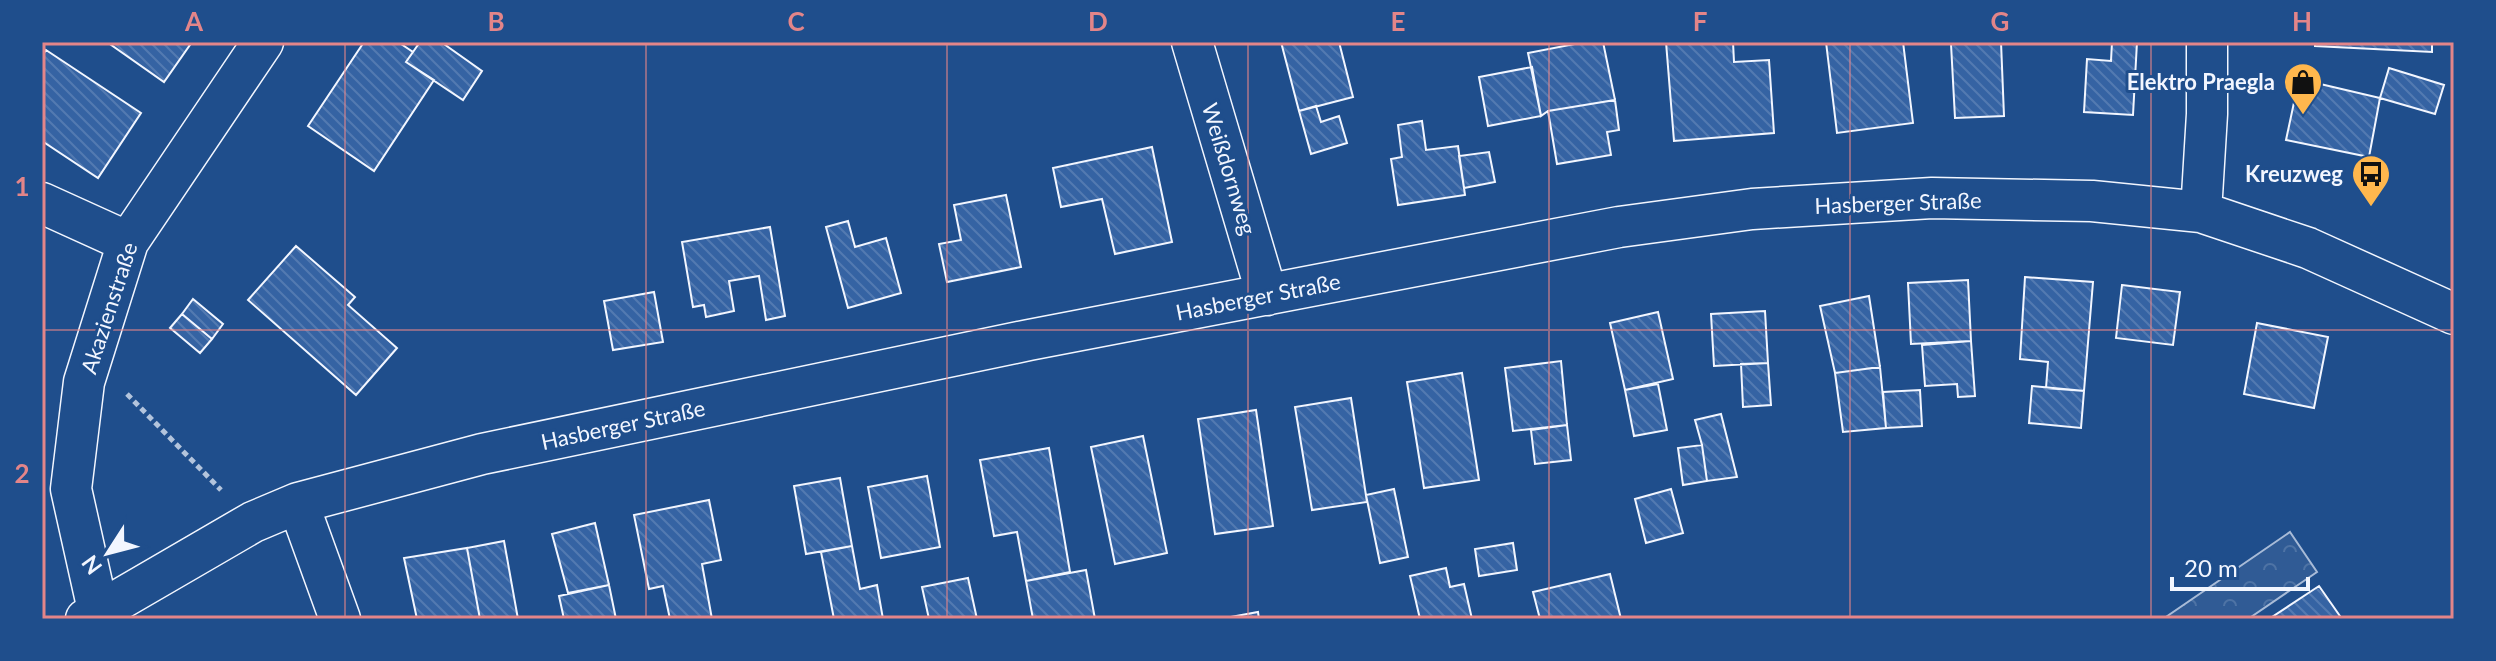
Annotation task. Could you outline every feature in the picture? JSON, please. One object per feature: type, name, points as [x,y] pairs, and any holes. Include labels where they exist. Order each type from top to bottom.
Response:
[{"type":"street","name":"Akazienstraße","points":[[92,615],[71,489],[84,382],[128,242],[263,42]]},
{"type":"street","name":"Weißdornweg","points":[[1192,42],[1267,295]]},
{"type":"street","points":[[2201,212],[2207,114],[2207,42]]},
{"type":"street","name":"Hasberger Straße","points":[[92,615],[253,522],[298,503],[482,454],[1014,343],[1619,227],[1752,209],[1932,198],[2092,201],[2201,212],[2308,248],[2454,314]]},
{"type":"street","points":[[42,203],[128,242]]},
{"type":"street","points":[[298,503],[340,619]]},
{"type":"path","points":[[92,359],[253,522]]},
{"type":"green space","points":[[2290,532],[2317,572],[2248,619],[2163,619]]},
{"type":"building","points":[[107,42],[192,42],[164,82]]},
{"type":"building","points":[[364,42],[398,42],[413,52],[406,62],[434,80],[374,171],[308,126]]},
{"type":"building","points":[[420,42],[441,42],[482,71],[463,100],[406,62]]},
{"type":"building","points":[[1281,42],[1339,42],[1353,97],[1299,111]]},
{"type":"building","points":[[1585,42],[1603,42],[1615,100],[1548,111],[1541,116],[1528,53]]},
{"type":"building","points":[[1666,42],[1733,42],[1734,62],[1769,60],[1774,133],[1674,141]]},
{"type":"building","points":[[1826,42],[1903,42],[1913,123],[1837,133]]},
{"type":"building","points":[[2001,42],[2004,116],[1955,118],[1951,44]]},
{"type":"building","points":[[2112,42],[2137,42],[2133,115],[2084,112],[2087,59],[2111,61]]},
{"type":"building","points":[[2315,42],[2432,42],[2432,52],[2315,46]]},
{"type":"building","points":[[46,50],[141,113],[98,178],[42,141],[42,56]]},
{"type":"building","points":[[1532,67],[1541,116],[1488,126],[1479,77]]},
{"type":"building","points":[[2389,68],[2444,85],[2435,114],[2380,98]]},
{"type":"building","points":[[2299,79],[2380,98],[2369,157],[2286,140]]},
{"type":"building","points":[[1615,100],[1619,130],[1607,132],[1611,155],[1557,164],[1548,111]]},
{"type":"building","points":[[1316,106],[1321,122],[1339,116],[1347,143],[1311,154],[1299,111]]},
{"type":"building","points":[[1422,121],[1426,150],[1458,146],[1465,195],[1398,205],[1391,159],[1402,157],[1398,125]]},
{"type":"building","points":[[1152,147],[1172,242],[1115,254],[1102,199],[1061,207],[1053,168]]},
{"type":"building","points":[[1489,152],[1495,182],[1464,188],[1459,156]]},
{"type":"building","points":[[1006,195],[1021,267],[947,282],[939,244],[961,240],[954,205]]},
{"type":"building","points":[[848,221],[855,247],[886,238],[901,293],[848,308],[826,227]]},
{"type":"building","points":[[770,227],[785,316],[766,320],[759,276],[729,281],[734,311],[706,317],[704,305],[693,307],[682,242]]},
{"type":"building","points":[[296,246],[355,297],[348,305],[397,348],[356,395],[248,300]]},
{"type":"building","points":[[2025,277],[2093,282],[2084,391],[2046,388],[2048,362],[2020,359]]},
{"type":"building","points":[[1968,280],[1971,341],[1911,344],[1908,283]]},
{"type":"building","points":[[2122,285],[2180,292],[2173,345],[2116,338]]},
{"type":"building","points":[[654,292],[663,342],[613,350],[604,301]]},
{"type":"building","points":[[1869,296],[1880,367],[1835,373],[1820,306]]},
{"type":"building","points":[[193,299],[223,324],[212,339],[182,314]]},
{"type":"building","points":[[1765,311],[1768,363],[1714,366],[1711,314]]},
{"type":"building","points":[[1658,312],[1673,379],[1625,390],[1610,323]]},
{"type":"building","points":[[182,314],[212,339],[200,353],[170,328]]},
{"type":"building","points":[[2257,323],[2328,337],[2314,408],[2244,394]]},
{"type":"building","points":[[1971,341],[1975,396],[1958,397],[1957,384],[1925,386],[1922,345]]},
{"type":"building","points":[[1561,361],[1567,425],[1513,431],[1505,368]]},
{"type":"building","points":[[1768,363],[1771,405],[1743,407],[1741,364]]},
{"type":"building","points":[[1880,367],[1886,428],[1843,432],[1835,373]]},
{"type":"building","points":[[1462,373],[1479,480],[1424,488],[1407,382]]},
{"type":"building","points":[[1658,384],[1667,430],[1634,436],[1625,390]]},
{"type":"building","points":[[2032,386],[2084,391],[2081,428],[2029,423]]},
{"type":"building","points":[[1920,390],[1922,426],[1886,428],[1883,392]]},
{"type":"building","points":[[1351,398],[1367,502],[1312,510],[1295,407]]},
{"type":"building","points":[[1256,410],[1273,526],[1215,534],[1198,419]]},
{"type":"building","points":[[1721,414],[1737,477],[1707,481],[1695,420]]},
{"type":"building","points":[[1567,425],[1571,460],[1535,464],[1531,430]]},
{"type":"building","points":[[1143,436],[1167,553],[1115,564],[1091,447]]},
{"type":"building","points":[[1702,445],[1707,481],[1683,485],[1678,448]]},
{"type":"building","points":[[1049,448],[1070,572],[1026,581],[1017,532],[994,536],[980,460]]},
{"type":"building","points":[[927,476],[940,547],[881,558],[868,487]]},
{"type":"building","points":[[840,478],[852,546],[806,554],[794,486]]},
{"type":"building","points":[[1394,489],[1408,557],[1380,563],[1366,495]]},
{"type":"building","points":[[1671,489],[1683,533],[1646,543],[1635,499]]},
{"type":"building","points":[[709,500],[721,560],[702,564],[712,619],[670,619],[663,586],[649,589],[634,515]]},
{"type":"building","points":[[595,523],[609,585],[568,593],[552,534]]},
{"type":"building","points":[[504,541],[518,619],[480,619],[467,548]]},
{"type":"building","points":[[1513,543],[1517,570],[1479,576],[1475,549]]},
{"type":"building","points":[[852,546],[860,589],[877,585],[883,619],[834,619],[821,552]]},
{"type":"building","points":[[467,548],[480,619],[417,619],[404,558]]},
{"type":"building","points":[[1446,568],[1450,587],[1464,584],[1472,619],[1420,619],[1410,576]]},
{"type":"building","points":[[1086,570],[1095,619],[1033,619],[1026,581]]},
{"type":"building","points":[[1610,574],[1621,619],[1540,619],[1533,592]]},
{"type":"building","points":[[968,578],[977,619],[929,619],[922,587]]},
{"type":"building","points":[[609,585],[616,619],[564,619],[559,596]]},
{"type":"building","points":[[2319,586],[2342,619],[2269,619]]},
{"type":"building","points":[[1258,612],[1259,619],[1220,619]]},
{"type":"place","name":"Elektro Praegla","points":[[2303,116]]},
{"type":"place","name":"Kreuzweg","points":[[2371,208]]}]
